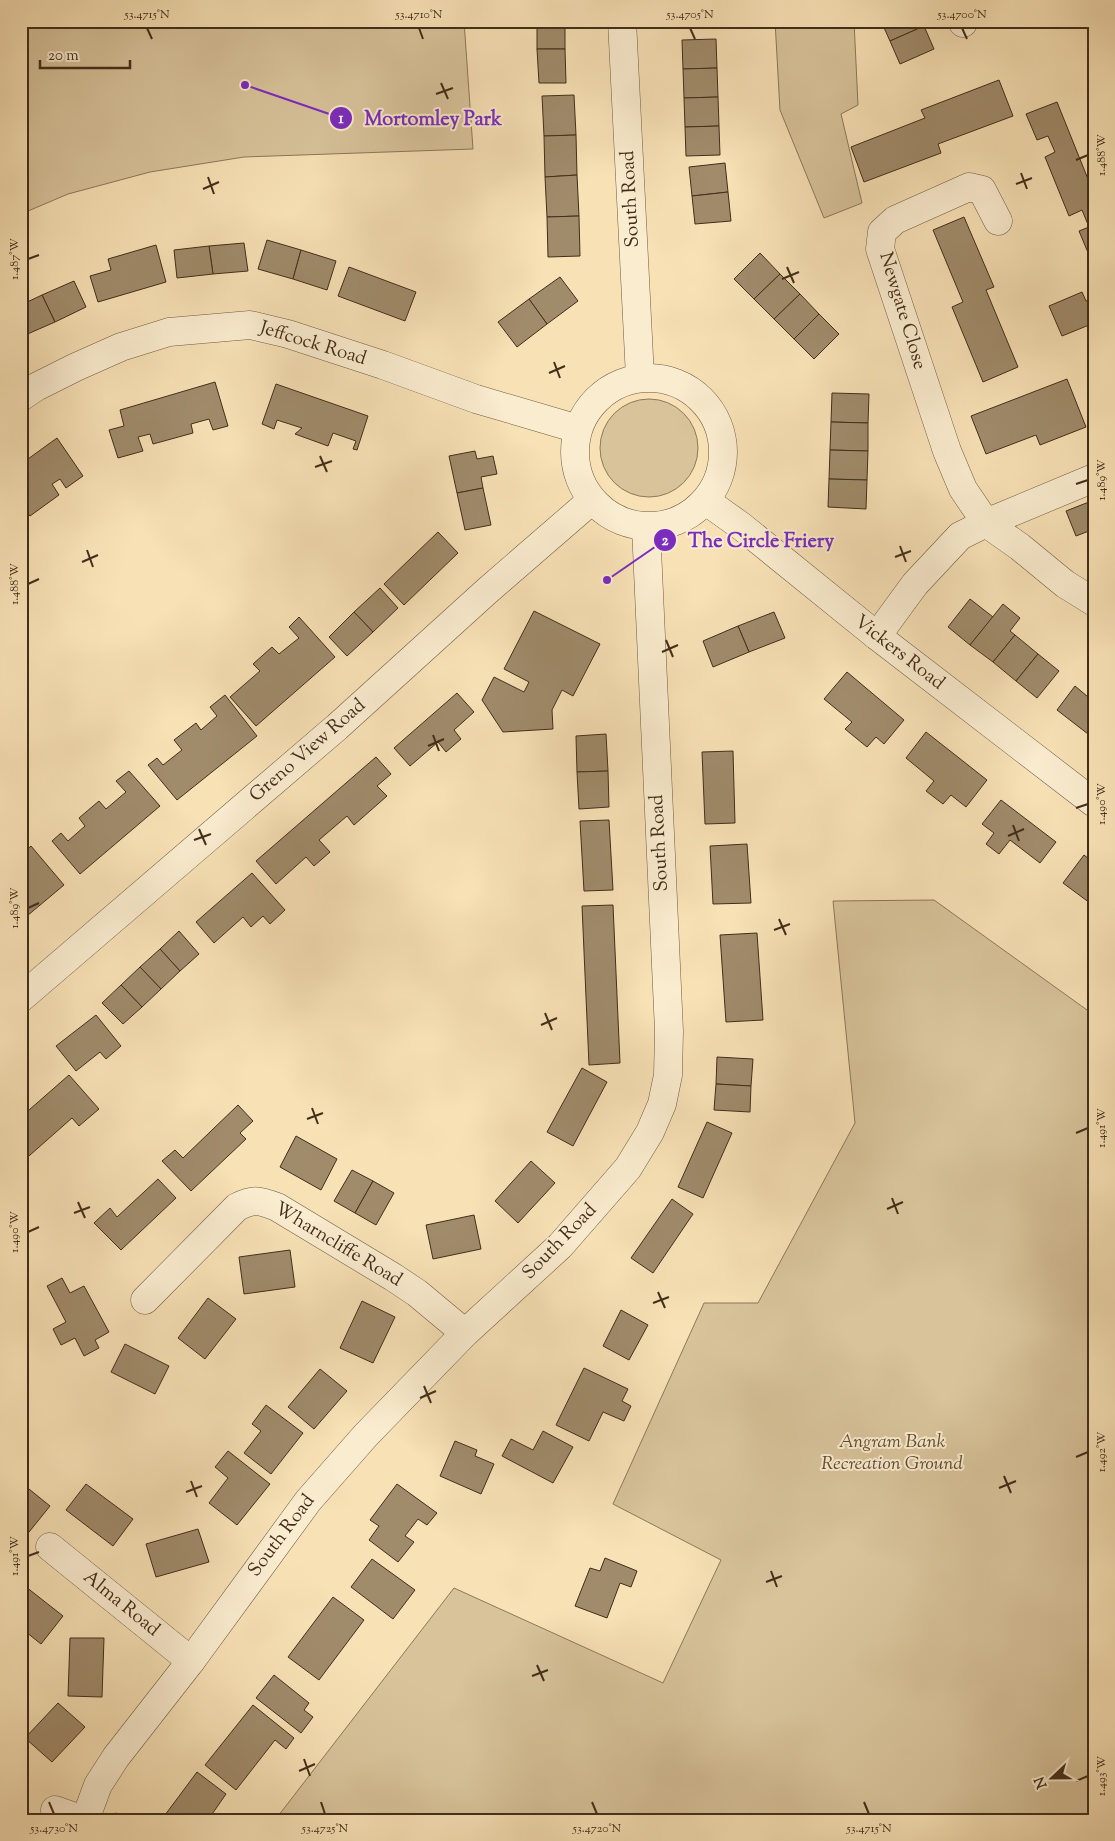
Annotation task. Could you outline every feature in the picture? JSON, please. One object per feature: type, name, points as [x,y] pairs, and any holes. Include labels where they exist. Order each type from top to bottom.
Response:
[{"type":"street","name":"South Road","points":[[622,21],[640,377]]},
{"type":"street","name":"Newgate Close","points":[[998,220],[982,190],[969,187],[895,220],[882,232],[880,249],[947,451],[963,488],[986,522],[1020,546],[1065,584],[1094,602]]},
{"type":"street","name":"Jeffcock Road","points":[[21,397],[60,375],[121,347],[169,332],[250,325],[288,334],[384,365],[476,399],[578,429]]},
{"type":"street","points":[[640,377],[666,378],[690,389],[709,406],[721,429],[724,454],[719,480],[706,502],[689,516],[668,525],[646,527],[626,523],[607,514],[592,500],[579,478],[574,454],[578,429],[587,409],[602,394],[620,383],[640,377]]},
{"type":"street","points":[[877,636],[915,584],[960,536],[986,522],[1094,478]]},
{"type":"street","name":"Greno View Road","points":[[21,998],[337,727],[487,590],[592,500]]},
{"type":"street","name":"Vickers Road","points":[[706,502],[741,526],[877,636],[1094,803]]},
{"type":"street","name":"South Road","points":[[84,1820],[98,1785],[116,1757],[191,1660],[308,1501],[366,1435],[465,1333],[560,1246],[628,1168],[650,1132],[662,1104],[668,1075],[669,1031],[646,527]]},
{"type":"street","name":"Wharncliffe Road","points":[[145,1300],[237,1206],[250,1200],[262,1201],[277,1207],[393,1276],[417,1293],[465,1333]]},
{"type":"street","name":"Alma Road","points":[[50,1547],[191,1660]]},
{"type":"street","points":[[54,1810],[84,1820]]},
{"type":"green space","points":[[21,21],[464,21],[473,149],[244,157],[150,172],[68,194],[21,214]]},
{"type":"green space","points":[[775,21],[854,21],[858,105],[841,114],[862,203],[824,218],[780,110]]},
{"type":"green space","points":[[649,399],[659,400],[676,407],[690,421],[697,438],[697,458],[690,475],[676,489],[659,496],[649,497],[639,496],[622,489],[608,475],[601,458],[600,448],[601,438],[608,421],[622,407],[639,400]]},
{"type":"green space","name":"Angram Bank Recreation Ground","points":[[934,900],[1094,1015],[1094,1820],[275,1820],[454,1588],[663,1683],[721,1560],[613,1504],[704,1303],[758,1303],[855,1123],[833,901]]},
{"type":"green space","points":[[115,1813],[126,1815],[135,1820],[105,1820]]},
{"type":"building","points":[[537,21],[565,21],[565,49],[537,49]]},
{"type":"building","points":[[682,21],[713,21],[713,27],[682,28]]},
{"type":"building","points":[[881,21],[922,21],[924,26],[890,41]]},
{"type":"building","points":[[924,26],[934,49],[900,64],[890,41]]},
{"type":"building","points":[[716,39],[717,68],[683,69],[682,40]]},
{"type":"building","points":[[537,49],[565,49],[566,83],[539,83]]},
{"type":"building","points":[[717,68],[718,97],[684,98],[683,69]]},
{"type":"building","points":[[999,80],[1013,116],[938,144],[941,153],[864,182],[851,147],[925,118],[921,110]]},
{"type":"building","points":[[574,95],[576,135],[544,136],[542,96]]},
{"type":"building","points":[[718,97],[719,126],[685,127],[684,98]]},
{"type":"building","points":[[1057,102],[1094,194],[1094,267],[1079,231],[1089,227],[1082,210],[1069,216],[1045,157],[1055,152],[1048,136],[1037,140],[1026,114]]},
{"type":"building","points":[[719,126],[720,155],[686,156],[685,127]]},
{"type":"building","points":[[576,135],[577,175],[545,177],[544,136]]},
{"type":"building","points":[[725,163],[728,192],[692,196],[689,167]]},
{"type":"building","points":[[577,175],[579,216],[547,217],[545,177]]},
{"type":"building","points":[[728,192],[731,221],[695,224],[692,196]]},
{"type":"building","points":[[579,216],[580,256],[548,257],[547,217]]},
{"type":"building","points":[[964,217],[994,287],[986,290],[1018,367],[983,382],[952,307],[963,302],[933,230]]},
{"type":"building","points":[[267,240],[301,250],[293,279],[258,269]]},
{"type":"building","points":[[244,243],[248,271],[213,274],[209,246]]},
{"type":"building","points":[[156,245],[166,282],[98,302],[90,276],[111,270],[108,259]]},
{"type":"building","points":[[209,246],[213,274],[177,278],[174,250]]},
{"type":"building","points":[[301,250],[336,261],[327,290],[293,279]]},
{"type":"building","points":[[760,253],[780,274],[754,299],[734,279]]},
{"type":"building","points":[[349,267],[416,292],[405,321],[338,296]]},
{"type":"building","points":[[780,274],[800,294],[774,319],[754,299]]},
{"type":"building","points":[[560,277],[578,301],[547,324],[529,299]]},
{"type":"building","points":[[74,281],[86,307],[55,322],[42,295]]},
{"type":"building","points":[[1082,292],[1086,301],[1094,298],[1094,323],[1062,336],[1049,306]]},
{"type":"building","points":[[800,294],[819,314],[794,339],[774,319]]},
{"type":"building","points":[[42,295],[55,322],[23,336],[21,332],[21,305]]},
{"type":"building","points":[[529,299],[547,324],[517,347],[498,322]]},
{"type":"building","points":[[819,314],[839,334],[814,359],[794,339]]},
{"type":"building","points":[[1067,379],[1086,427],[1040,445],[1036,435],[986,454],[971,416]]},
{"type":"building","points":[[215,382],[228,426],[213,430],[209,419],[191,424],[193,433],[153,444],[150,434],[138,437],[143,451],[118,458],[109,430],[124,426],[120,410]]},
{"type":"building","points":[[276,384],[368,416],[357,450],[353,449],[356,441],[333,433],[328,446],[295,434],[302,428],[277,420],[274,429],[262,424]]},
{"type":"building","points":[[832,393],[869,394],[868,423],[831,422]]},
{"type":"building","points":[[831,422],[868,423],[868,451],[830,450]]},
{"type":"building","points":[[57,438],[83,476],[66,488],[60,479],[52,484],[59,495],[30,516],[24,508],[21,510],[21,464]]},
{"type":"building","points":[[830,450],[868,451],[867,480],[829,479]]},
{"type":"building","points":[[475,451],[477,459],[493,456],[497,474],[481,477],[483,488],[457,493],[449,456]]},
{"type":"building","points":[[829,479],[867,480],[866,509],[828,507]]},
{"type":"building","points":[[483,488],[491,525],[465,530],[457,493]]},
{"type":"building","points":[[1094,500],[1094,529],[1076,536],[1066,511]]},
{"type":"building","points":[[438,532],[458,553],[404,605],[384,584]]},
{"type":"building","points":[[380,588],[398,608],[373,632],[354,612]]},
{"type":"building","points":[[970,599],[993,617],[970,645],[948,627]]},
{"type":"building","points":[[1003,604],[1020,618],[1010,631],[1015,635],[993,662],[970,645]]},
{"type":"building","points":[[534,611],[600,644],[573,696],[562,690],[552,710],[553,729],[503,732],[482,700],[494,677],[524,692],[529,682],[504,669]]},
{"type":"building","points":[[354,612],[373,632],[347,656],[329,637]]},
{"type":"building","points":[[774,612],[785,638],[749,652],[738,626]]},
{"type":"building","points":[[299,617],[335,657],[256,726],[230,697],[260,671],[253,664],[272,647],[279,654],[299,638],[289,627]]},
{"type":"building","points":[[738,626],[749,652],[713,667],[703,641]]},
{"type":"building","points":[[1015,635],[1038,654],[1016,681],[993,662]]},
{"type":"building","points":[[1038,654],[1059,671],[1037,698],[1016,681]]},
{"type":"building","points":[[847,672],[904,720],[884,744],[876,737],[867,747],[845,729],[852,722],[824,699]]},
{"type":"building","points":[[1075,686],[1094,702],[1094,727],[1088,734],[1057,710]]},
{"type":"building","points":[[457,693],[474,712],[454,730],[461,739],[446,752],[438,742],[410,766],[394,748]]},
{"type":"building","points":[[225,695],[257,736],[177,800],[148,765],[157,758],[163,765],[182,750],[174,740],[196,723],[201,730],[217,716],[210,707]]},
{"type":"building","points":[[1094,727],[1094,739],[1088,734]]},
{"type":"building","points":[[926,732],[987,780],[966,807],[951,795],[943,804],[926,791],[934,781],[906,758]]},
{"type":"building","points":[[606,734],[608,771],[577,772],[576,736]]},
{"type":"building","points":[[733,751],[735,823],[705,824],[702,752]]},
{"type":"building","points":[[376,757],[391,774],[377,786],[387,796],[354,825],[347,816],[319,840],[330,852],[314,866],[306,857],[276,884],[256,861]]},
{"type":"building","points":[[129,771],[160,806],[80,874],[52,841],[61,833],[68,841],[85,826],[79,818],[99,801],[106,809],[126,792],[116,781]]},
{"type":"building","points":[[608,771],[609,807],[579,809],[577,772]]},
{"type":"building","points":[[1001,800],[1056,842],[1040,863],[1010,840],[999,854],[986,844],[994,833],[982,824]]},
{"type":"building","points":[[609,820],[613,890],[584,891],[580,821]]},
{"type":"building","points":[[747,844],[751,903],[713,904],[710,846]]},
{"type":"building","points":[[31,846],[64,885],[21,921],[21,868],[27,864],[21,855]]},
{"type":"building","points":[[1084,855],[1094,863],[1094,906],[1063,883]]},
{"type":"building","points":[[252,873],[285,910],[270,924],[263,916],[251,927],[243,917],[214,943],[196,922]]},
{"type":"building","points":[[613,905],[620,1063],[589,1065],[582,906]]},
{"type":"building","points":[[179,931],[199,954],[180,971],[160,949]]},
{"type":"building","points":[[757,933],[763,1020],[726,1022],[720,935]]},
{"type":"building","points":[[160,949],[180,971],[161,989],[140,967]]},
{"type":"building","points":[[140,967],[161,989],[142,1007],[121,985]]},
{"type":"building","points":[[121,985],[142,1007],[123,1024],[102,1003]]},
{"type":"building","points":[[96,1015],[121,1046],[106,1059],[100,1052],[76,1071],[56,1046]]},
{"type":"building","points":[[717,1057],[753,1059],[751,1086],[716,1084]]},
{"type":"building","points":[[582,1068],[607,1082],[573,1146],[547,1132]]},
{"type":"building","points":[[69,1075],[99,1109],[79,1126],[72,1118],[21,1163],[21,1117]]},
{"type":"building","points":[[716,1084],[751,1086],[750,1112],[714,1110]]},
{"type":"building","points":[[238,1105],[253,1121],[240,1133],[246,1139],[191,1191],[162,1161],[175,1150],[183,1158]]},
{"type":"building","points":[[707,1122],[732,1133],[703,1198],[678,1187]]},
{"type":"building","points":[[296,1136],[337,1159],[321,1190],[280,1167]]},
{"type":"building","points":[[531,1161],[555,1183],[518,1223],[495,1201]]},
{"type":"building","points":[[352,1170],[373,1181],[355,1213],[334,1201]]},
{"type":"building","points":[[158,1179],[176,1198],[121,1250],[94,1223],[110,1208],[117,1217]]},
{"type":"building","points":[[373,1181],[394,1193],[376,1225],[355,1213]]},
{"type":"building","points":[[672,1199],[693,1214],[653,1273],[631,1258]]},
{"type":"building","points":[[474,1215],[481,1249],[433,1259],[426,1225]]},
{"type":"building","points":[[290,1250],[295,1287],[244,1294],[239,1257]]},
{"type":"building","points":[[62,1278],[70,1293],[84,1286],[109,1332],[95,1340],[99,1348],[84,1356],[75,1338],[61,1345],[53,1329],[66,1322],[47,1286]]},
{"type":"building","points":[[208,1298],[236,1319],[205,1359],[178,1338]]},
{"type":"building","points":[[362,1301],[395,1317],[373,1363],[340,1348]]},
{"type":"building","points":[[621,1310],[648,1325],[629,1360],[603,1346]]},
{"type":"building","points":[[125,1344],[169,1366],[155,1394],[111,1372]]},
{"type":"building","points":[[584,1368],[628,1389],[622,1401],[631,1406],[624,1421],[603,1412],[589,1441],[556,1425]]},
{"type":"building","points":[[320,1369],[347,1391],[314,1429],[288,1407]]},
{"type":"building","points":[[266,1405],[303,1433],[271,1474],[244,1453],[261,1431],[252,1424]]},
{"type":"building","points":[[543,1431],[573,1447],[553,1483],[502,1456],[511,1439],[533,1450]]},
{"type":"building","points":[[455,1441],[477,1450],[475,1456],[494,1464],[481,1494],[440,1476]]},
{"type":"building","points":[[228,1451],[270,1484],[237,1525],[209,1503],[228,1478],[215,1467]]},
{"type":"building","points":[[86,1484],[133,1519],[113,1546],[66,1510]]},
{"type":"building","points":[[397,1484],[437,1513],[427,1525],[418,1519],[405,1536],[414,1542],[398,1562],[369,1540],[379,1526],[370,1520]]},
{"type":"building","points":[[24,1485],[50,1506],[21,1542],[21,1489]]},
{"type":"building","points":[[198,1529],[209,1562],[156,1577],[146,1544]]},
{"type":"building","points":[[605,1558],[637,1571],[631,1587],[620,1583],[607,1618],[575,1606],[590,1568],[600,1571]]},
{"type":"building","points":[[372,1559],[415,1590],[393,1619],[351,1587]]},
{"type":"building","points":[[21,1583],[63,1616],[41,1644],[21,1628]]},
{"type":"building","points":[[333,1597],[364,1620],[319,1680],[288,1657]]},
{"type":"building","points":[[70,1638],[104,1638],[102,1697],[68,1696]]},
{"type":"building","points":[[274,1675],[309,1703],[304,1710],[313,1717],[301,1733],[256,1698]]},
{"type":"building","points":[[58,1703],[85,1727],[52,1762],[25,1738]]},
{"type":"building","points":[[253,1705],[294,1738],[286,1749],[275,1740],[236,1790],[205,1765]]},
{"type":"building","points":[[197,1772],[226,1794],[208,1820],[171,1820],[165,1815]]},
{"type":"place","name":"Mortomley Park","points":[[245,85]]},
{"type":"place","name":"The Circle Friery","points":[[607,580]]}]
